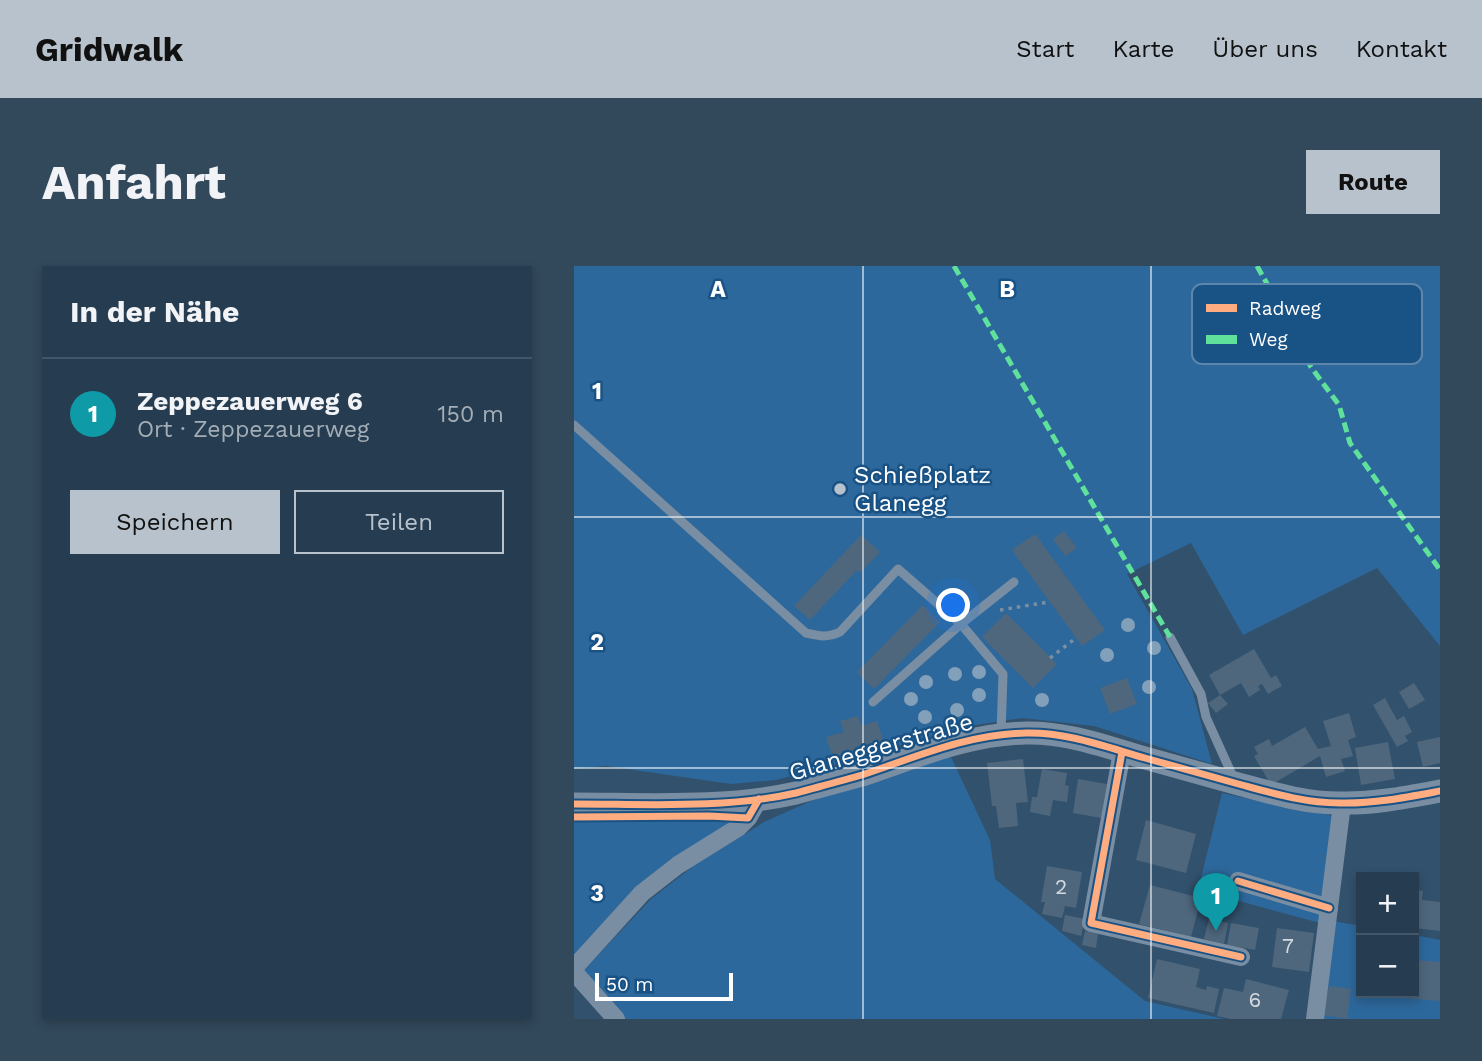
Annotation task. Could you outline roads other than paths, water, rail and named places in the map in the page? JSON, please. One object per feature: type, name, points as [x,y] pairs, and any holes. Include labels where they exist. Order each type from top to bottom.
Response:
[{"type":"street","name":"Glaneggerstraße","points":[[574,804],[706,803],[759,799],[794,793],[861,775],[974,739],[1028,733],[1059,736],[1100,745],[1295,800],[1342,804],[1440,791]]},
{"type":"street","points":[[1122,752],[1091,923],[1241,957]]},
{"type":"street","points":[[616,1019],[574,970],[642,893],[677,865],[740,827],[759,799]]},
{"type":"street","points":[[1315,1019],[1342,804]]},
{"type":"street","points":[[1238,881],[1329,908]]},
{"type":"lane","points":[[574,425],[806,633],[831,636],[840,632],[898,569],[961,624],[1003,674],[1001,735]]},
{"type":"lane","points":[[873,702],[961,624],[1014,582]]},
{"type":"lane","points":[[1170,637],[1201,694],[1206,717],[1236,783]]},
{"type":"place","name":"Schießplatz Glanegg","points":[[840,489]]},
{"type":"place","name":"Zeppezauerweg 6","points":[[1216,931]]}]
